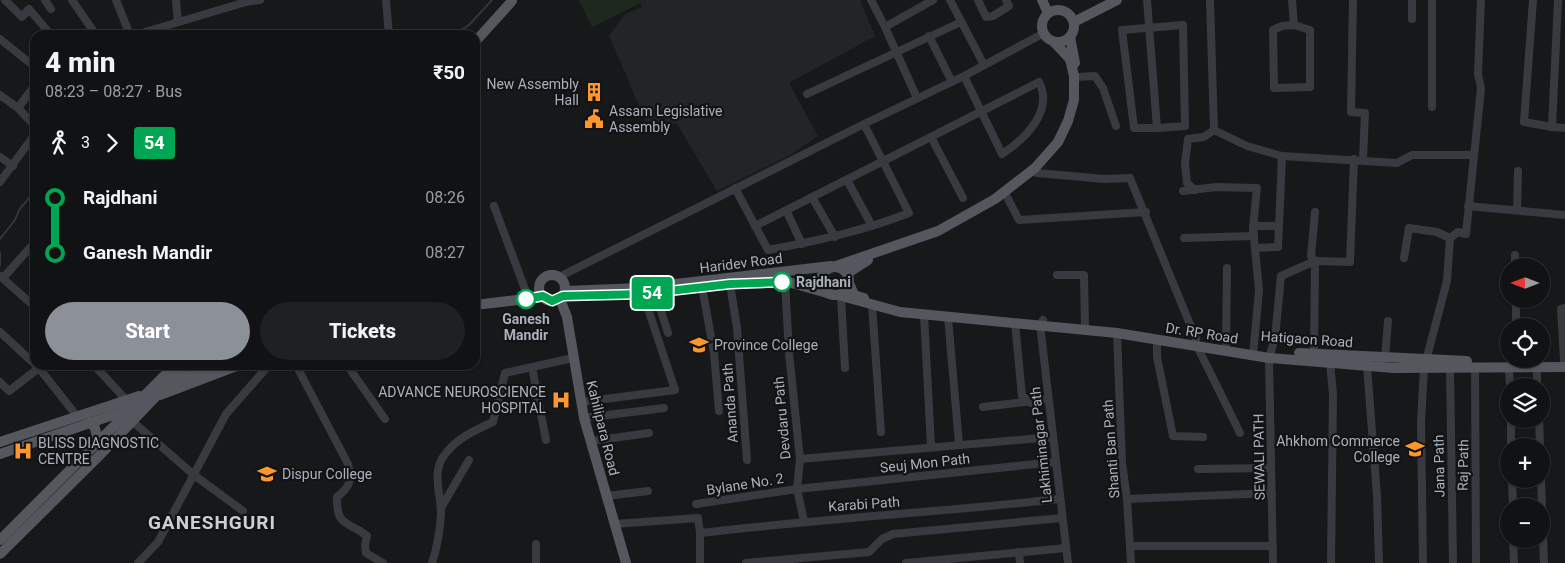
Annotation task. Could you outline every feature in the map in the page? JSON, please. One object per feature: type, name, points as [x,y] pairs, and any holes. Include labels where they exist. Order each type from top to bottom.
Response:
[{"type":"main road","points":[[479,30],[512,0]]},
{"type":"main road","points":[[480,36],[512,0]]},
{"type":"main road","points":[[1042,0],[1051,8],[1064,11],[1073,19],[1073,33],[1070,37],[1062,42],[1054,42]]},
{"type":"main road","points":[[1073,19],[1106,0]]},
{"type":"main road","points":[[1073,19],[1117,0]]},
{"type":"main road","points":[[1035,171],[1058,142],[1068,121],[1074,100],[1074,76],[1070,59],[1044,33],[1042,22],[1051,8]]},
{"type":"main road","points":[[848,278],[834,266],[821,276],[822,286],[835,295],[846,291],[848,278],[863,262],[942,235],[1007,197],[1061,146],[1073,122],[1078,102],[1070,37]]},
{"type":"main road","name":"Haridev Road","points":[[563,295],[642,291],[834,266],[938,231],[995,199],[1035,171]]},
{"type":"main road","points":[[480,299],[526,292],[540,284],[547,276],[559,277],[564,283],[563,295],[552,301],[543,296],[480,304]]},
{"type":"main road","name":"Hatigaon Road","points":[[848,278],[854,295],[905,308],[1041,323],[1085,325],[1197,342],[1226,344],[1253,352]]},
{"type":"main road","name":"Haridev Road","points":[[642,291],[655,292],[730,284],[785,281],[835,295]]},
{"type":"main road","points":[[540,284],[543,296]]},
{"type":"main road","name":"Kahilipara Road","points":[[563,295],[584,418],[626,563]]},
{"type":"main road","name":"Dr. RP Road","points":[[835,295],[900,312],[1015,323],[1041,323],[1157,340],[1197,342],[1330,363],[1367,366],[1426,364],[1450,368],[1475,368],[1500,365]]},
{"type":"main road","name":"Hatigaon Road","points":[[1270,355],[1314,354],[1384,358],[1426,364],[1500,363]]},
{"type":"main road","name":"Hatigaon Road","points":[[1550,363],[1565,363]]},
{"type":"main road","name":"Dr. RP Road","points":[[1550,366],[1565,363]]},
{"type":"main road","points":[[0,554],[132,421],[143,398],[162,370]]},
{"type":"main road","points":[[0,531],[143,398],[170,370]]},
{"type":"main road","points":[[157,396],[184,370]]},
{"type":"main road","points":[[0,547],[184,370]]},
{"type":"main road","points":[[0,454],[143,398],[157,396],[225,370]]},
{"type":"main road","points":[[154,380],[170,383]]},
{"type":"main road","points":[[0,446],[89,419],[143,398]]},
{"type":"main road","points":[[0,442],[76,415],[128,404]]},
{"type":"main road","points":[[0,540],[128,404]]},
{"type":"main road","points":[[89,419],[99,417],[103,421],[97,439],[102,453]]},
{"type":"street","points":[[5,0],[22,16],[29,9],[47,30]]},
{"type":"street","points":[[45,0],[52,10]]},
{"type":"street","points":[[72,0],[93,30]]},
{"type":"street","points":[[116,0],[128,30]]},
{"type":"street","points":[[176,0],[178,22]]},
{"type":"street","points":[[220,0],[221,10]]},
{"type":"street","points":[[152,30],[246,1],[260,0]]},
{"type":"street","points":[[386,0],[389,30]]},
{"type":"street","points":[[871,0],[917,98]]},
{"type":"street","points":[[885,27],[933,0]]},
{"type":"street","points":[[950,0],[984,65]]},
{"type":"street","points":[[978,0],[986,16],[993,16],[1009,6],[1006,0]]},
{"type":"street","points":[[1147,0],[1157,128]]},
{"type":"street","points":[[1210,0],[1214,130]]},
{"type":"street","points":[[1292,0],[1294,25]]},
{"type":"street","points":[[1352,0],[1351,112],[1366,113],[1363,159]]},
{"type":"street","points":[[1412,0],[1412,19]]},
{"type":"street","points":[[1432,0],[1432,107]]},
{"type":"street","points":[[1424,563],[1421,422],[1426,364],[1446,281],[1450,238],[1458,232],[1466,234],[1481,88],[1478,74],[1481,0]]},
{"type":"street","points":[[1533,0],[1524,122],[1565,128]]},
{"type":"street","points":[[1552,127],[1558,0]]},
{"type":"street","points":[[807,94],[961,22]]},
{"type":"street","points":[[1183,24],[1185,126],[1157,128],[1134,128],[1122,30],[1183,24]]},
{"type":"street","points":[[1294,25],[1310,30],[1310,87],[1274,88],[1273,30],[1282,26],[1294,25]]},
{"type":"street","points":[[559,277],[964,76],[1044,33]]},
{"type":"street","points":[[929,36],[952,82]]},
{"type":"street","points":[[0,39],[30,63]]},
{"type":"street","points":[[755,226],[847,180],[882,162],[982,111],[1039,82],[1042,88],[1040,115],[1032,128],[1023,138],[1002,154],[982,111],[964,76]]},
{"type":"street","points":[[1076,77],[1095,76],[1103,88],[1116,126]]},
{"type":"street","points":[[18,108],[30,92]]},
{"type":"street","points":[[0,95],[18,108],[30,121]]},
{"type":"street","points":[[735,188],[768,250],[835,237],[909,213],[864,124]]},
{"type":"street","points":[[1214,130],[1247,146],[1282,156],[1363,159],[1397,163],[1412,156],[1473,155]]},
{"type":"street","points":[[1195,190],[1187,184],[1185,163],[1188,139],[1204,136],[1214,130]]},
{"type":"street","points":[[931,137],[963,198]]},
{"type":"street","points":[[1,180],[30,141]]},
{"type":"street","points":[[1256,248],[1278,246],[1282,156]]},
{"type":"street","points":[[0,157],[13,166]]},
{"type":"street","points":[[1315,261],[1350,262],[1354,159]]},
{"type":"street","points":[[1035,171],[1104,180],[1130,178],[1146,212],[1197,342],[1240,433]]},
{"type":"street","points":[[1517,210],[1518,171]]},
{"type":"street","points":[[847,180],[872,226]]},
{"type":"street","points":[[1183,191],[1216,187],[1257,188],[1253,226],[1259,290],[1253,352]]},
{"type":"street","points":[[812,197],[835,237]]},
{"type":"street","points":[[1007,197],[1019,220],[1146,212]]},
{"type":"street","points":[[494,206],[526,292]]},
{"type":"street","points":[[1468,206],[1565,215]]},
{"type":"street","points":[[786,210],[802,244]]},
{"type":"street","points":[[1314,354],[1315,261],[1311,256],[1315,212]]},
{"type":"street","points":[[1253,226],[1279,226]]},
{"type":"street","points":[[1404,258],[1409,228],[1437,232],[1450,238]]},
{"type":"street","points":[[1184,238],[1254,236]]},
{"type":"street","points":[[30,247],[1,277],[30,303]]},
{"type":"street","name":"SEWALI PATH","points":[[1273,563],[1270,355],[1275,338],[1282,276],[1315,261]]},
{"type":"street","points":[[1226,344],[1227,268]]},
{"type":"street","points":[[1057,275],[1084,276],[1085,325]]},
{"type":"street","name":"Devdaru Path","points":[[785,281],[789,353],[800,459],[797,489],[804,521]]},
{"type":"street","name":"Ananda Path","points":[[730,284],[737,328],[746,460]]},
{"type":"street","points":[[702,287],[714,353],[719,411]]},
{"type":"street","points":[[581,402],[675,390],[642,291]]},
{"type":"street","points":[[655,292],[668,333]]},
{"type":"street","points":[[835,295],[844,368]]},
{"type":"street","points":[[872,305],[881,432]]},
{"type":"street","points":[[1565,308],[1562,309],[1565,363]]},
{"type":"street","points":[[924,315],[931,446]]},
{"type":"street","points":[[948,317],[959,444]]},
{"type":"street","points":[[1384,358],[1388,321]]},
{"type":"street","points":[[1015,323],[1019,385],[1022,396],[1031,403]]},
{"type":"street","name":"Lakhiminagar Path","points":[[1041,323],[1052,437],[1068,563]]},
{"type":"street","points":[[0,332],[30,360]]},
{"type":"street","name":"Shanti Ban Path","points":[[1117,333],[1122,464],[1127,499],[1131,563]]},
{"type":"street","points":[[1157,340],[1158,357],[1173,436],[1203,437]]},
{"type":"street","points":[[432,563],[437,545],[440,509],[437,475],[442,457],[466,434],[493,422],[505,373],[573,358]]},
{"type":"street","points":[[1330,363],[1333,394],[1331,563]]},
{"type":"street","points":[[1367,366],[1377,496],[1379,563]]},
{"type":"street","points":[[532,367],[546,440]]},
{"type":"street","name":"Jana Path","points":[[1450,368],[1453,563]]},
{"type":"street","name":"Raj Path","points":[[1475,368],[1476,563]]},
{"type":"street","points":[[1537,368],[1538,378]]},
{"type":"street","points":[[0,382],[9,391],[36,370]]},
{"type":"street","points":[[41,370],[76,415]]},
{"type":"street","points":[[98,370],[128,404]]},
{"type":"street","points":[[142,562],[158,542],[226,414],[265,370]]},
{"type":"street","points":[[299,370],[348,464],[352,480],[347,489],[338,497],[337,511],[340,520],[367,536],[364,545],[366,553],[383,563]]},
{"type":"street","points":[[351,370],[385,419]]},
{"type":"street","points":[[983,407],[1015,402],[1031,403],[1048,400]]},
{"type":"street","points":[[584,418],[664,408]]},
{"type":"street","points":[[132,421],[194,475],[243,511]]},
{"type":"street","points":[[591,441],[649,432]]},
{"type":"street","points":[[800,459],[931,446],[1052,437]]},
{"type":"street","points":[[440,509],[469,460]]},
{"type":"street","name":"Seuj Mon Path","points":[[797,489],[1055,462]]},
{"type":"street","points":[[1198,469],[1272,468]]},
{"type":"street","points":[[1541,488],[1544,563]]},
{"type":"street","name":"Bylane No. 2","points":[[696,504],[797,489]]},
{"type":"street","points":[[607,496],[648,491]]},
{"type":"street","points":[[1127,499],[1272,493]]},
{"type":"street","name":"Karabi Path","points":[[700,533],[804,521],[1059,499]]},
{"type":"street","points":[[615,524],[698,518],[700,563]]},
{"type":"street","points":[[746,563],[869,552],[882,539],[893,534],[1062,518]]},
{"type":"street","points":[[536,544],[536,563]]},
{"type":"street","points":[[1130,546],[1273,546]]},
{"type":"street","points":[[905,563],[1066,548]]},
{"type":"street","points":[[1513,548],[1514,563]]},
{"type":"street","points":[[1019,552],[1020,563]]},
{"type":"shaded area","points":[[579,0],[639,0],[641,3],[592,27]]},
{"type":"shaded area","points":[[639,0],[860,0],[875,36],[789,83],[818,136],[790,155],[717,191],[677,124],[646,121],[609,36],[625,14],[642,7]]},
{"type":"waterway","points":[[462,30],[469,25],[492,0]]},
{"type":"waterway","points":[[0,239],[30,197]]},
{"type":"waterway","points":[[0,253],[0,265]]},
{"type":"bus line","name":"54","points":[[526,299],[543,296],[547,300],[552,301],[563,296],[643,294],[730,284],[782,282]]},
{"type":"place","name":"New Assembly Hall","points":[[594,92]]},
{"type":"place","name":"Assam Legislative Assembly","points":[[594,119]]},
{"type":"place","name":"Rajdhani","points":[[782,282]]},
{"type":"place","name":"Ganesh Mandir","points":[[526,299]]},
{"type":"place","name":"Province College","points":[[699,345]]},
{"type":"place","name":"ADVANCE NEUROSCIENCE HOSPITAL","points":[[561,400]]},
{"type":"place","name":"Ahkhom Commerce College","points":[[1415,449]]},
{"type":"place","name":"BLISS DIAGNOSTIC CENTRE","points":[[23,451]]},
{"type":"place","name":"Dispur College","points":[[267,474]]},
{"type":"district","name":"GANESHGURI","points":[[212,522]]}]
